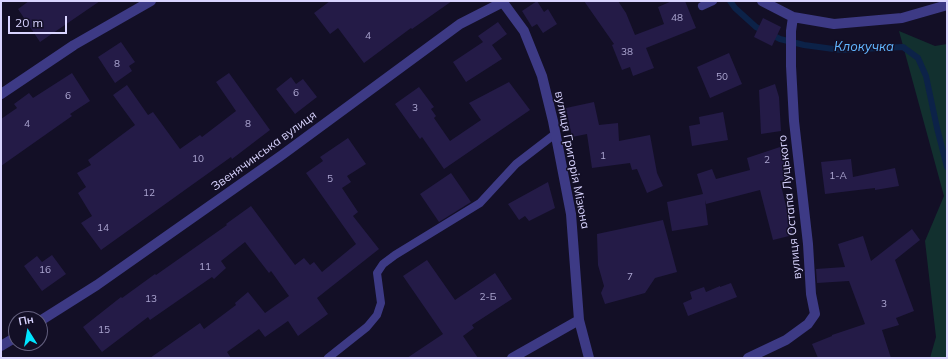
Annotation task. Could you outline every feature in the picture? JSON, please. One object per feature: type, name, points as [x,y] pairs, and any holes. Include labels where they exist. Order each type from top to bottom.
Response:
[{"type":"street","points":[[1,94],[74,45],[150,1]]},
{"type":"street","name":"вулиця Григорія Мізюна","points":[[503,1],[524,32],[542,76],[553,121],[571,214],[579,320],[589,358]]},
{"type":"street","name":"Звенячинська вулиця","points":[[48,316],[97,285],[282,155],[460,24],[503,1]]},
{"type":"street","points":[[762,1],[793,17],[834,24],[902,18],[947,5]]},
{"type":"street","name":"вулиця Остапа Луцького","points":[[748,358],[786,340],[808,324],[815,314],[811,294],[808,244],[794,121],[791,66],[791,31],[793,17]]},
{"type":"street","points":[[512,358],[579,320]]},
{"type":"lane","points":[[702,6],[713,1]]},
{"type":"lane","points":[[328,358],[367,326],[377,315],[381,303],[377,273],[383,264],[395,255],[480,203],[516,164],[555,134]]},
{"type":"green space","points":[[899,31],[935,46],[947,44],[947,358],[930,358],[936,337],[925,241],[944,196]]},
{"type":"building","points":[[29,1],[100,1],[40,42],[18,9]]},
{"type":"building","points":[[330,1],[452,1],[412,29],[411,28],[364,63],[338,28],[330,34],[314,13]]},
{"type":"building","points":[[537,1],[544,12],[548,9],[557,24],[543,33],[537,24],[532,27],[522,11]]},
{"type":"building","points":[[584,1],[618,1],[626,13],[635,35],[664,24],[658,7],[672,1],[685,1],[696,28],[646,48],[654,68],[633,76],[630,67],[622,70],[612,45],[614,44]]},
{"type":"building","points":[[763,18],[781,27],[772,46],[754,37]]},
{"type":"building","points":[[498,22],[507,34],[492,45],[502,59],[466,82],[453,62],[483,42],[478,36]]},
{"type":"building","points":[[121,42],[135,62],[129,66],[132,71],[115,83],[98,57]]},
{"type":"building","points":[[729,53],[742,84],[710,98],[697,67]]},
{"type":"building","points":[[72,73],[90,101],[70,114],[72,116],[1,166],[1,119],[17,108],[14,104],[29,93],[33,98]]},
{"type":"building","points":[[229,73],[270,130],[232,159],[231,157],[101,250],[81,223],[92,216],[78,193],[86,187],[77,173],[91,165],[88,160],[135,125],[113,95],[127,85],[148,115],[153,112],[180,149],[200,135],[202,137],[236,111],[216,82]]},
{"type":"building","points":[[291,77],[296,84],[303,79],[317,97],[295,114],[276,89]]},
{"type":"building","points":[[509,82],[530,110],[444,169],[422,137],[420,139],[395,104],[419,87],[434,107],[431,109],[436,116],[434,118],[450,141],[481,120],[469,103]]},
{"type":"building","points":[[775,84],[779,97],[781,131],[761,134],[759,90]]},
{"type":"building","points":[[594,102],[599,125],[618,123],[619,141],[650,135],[657,173],[663,186],[647,193],[637,169],[632,170],[630,163],[592,168],[587,134],[572,137],[566,108]]},
{"type":"building","points":[[723,112],[728,140],[692,146],[689,126],[700,124],[699,117]]},
{"type":"building","points":[[348,138],[366,164],[347,176],[351,182],[342,188],[358,212],[353,216],[379,249],[317,298],[328,314],[298,336],[288,321],[265,337],[259,329],[227,352],[231,358],[150,358],[200,323],[204,329],[236,305],[235,303],[248,292],[265,313],[289,296],[271,271],[269,273],[245,242],[221,261],[226,268],[214,279],[212,277],[150,320],[148,317],[102,352],[83,327],[121,297],[122,298],[155,274],[156,275],[227,225],[226,224],[251,206],[295,265],[304,258],[310,265],[314,262],[322,272],[356,244],[306,173],[323,161],[320,157]]},
{"type":"building","points":[[783,146],[789,180],[780,181],[793,235],[773,240],[760,190],[706,204],[705,200],[708,225],[672,231],[667,202],[703,194],[697,174],[712,169],[716,179],[750,170],[747,158]]},
{"type":"building","points":[[851,159],[853,177],[895,168],[899,186],[875,190],[875,188],[825,194],[821,162]]},
{"type":"building","points":[[451,173],[471,202],[439,222],[420,194]]},
{"type":"building","points":[[548,182],[555,208],[529,221],[525,216],[519,220],[508,204]]},
{"type":"building","points":[[663,220],[677,272],[655,278],[645,293],[605,304],[601,293],[604,286],[598,265],[597,234]]},
{"type":"building","points":[[912,229],[920,240],[895,260],[914,311],[896,318],[899,325],[882,330],[891,358],[818,358],[812,344],[832,335],[865,324],[849,281],[817,283],[816,269],[845,267],[838,244],[863,236],[871,261]]},
{"type":"building","points":[[52,255],[66,274],[42,291],[24,266],[37,256],[42,262]]},
{"type":"building","points":[[427,260],[455,300],[495,273],[512,299],[472,325],[474,328],[463,336],[478,358],[407,358],[443,334],[403,276]]},
{"type":"building","points":[[731,283],[737,297],[688,316],[683,303],[692,299],[690,292],[704,287],[706,292]]},
{"type":"waterway","name":"Клокучка","points":[[730,1],[735,8],[756,27],[780,39],[804,45],[841,50],[903,47],[918,58],[926,76],[947,167]]}]
